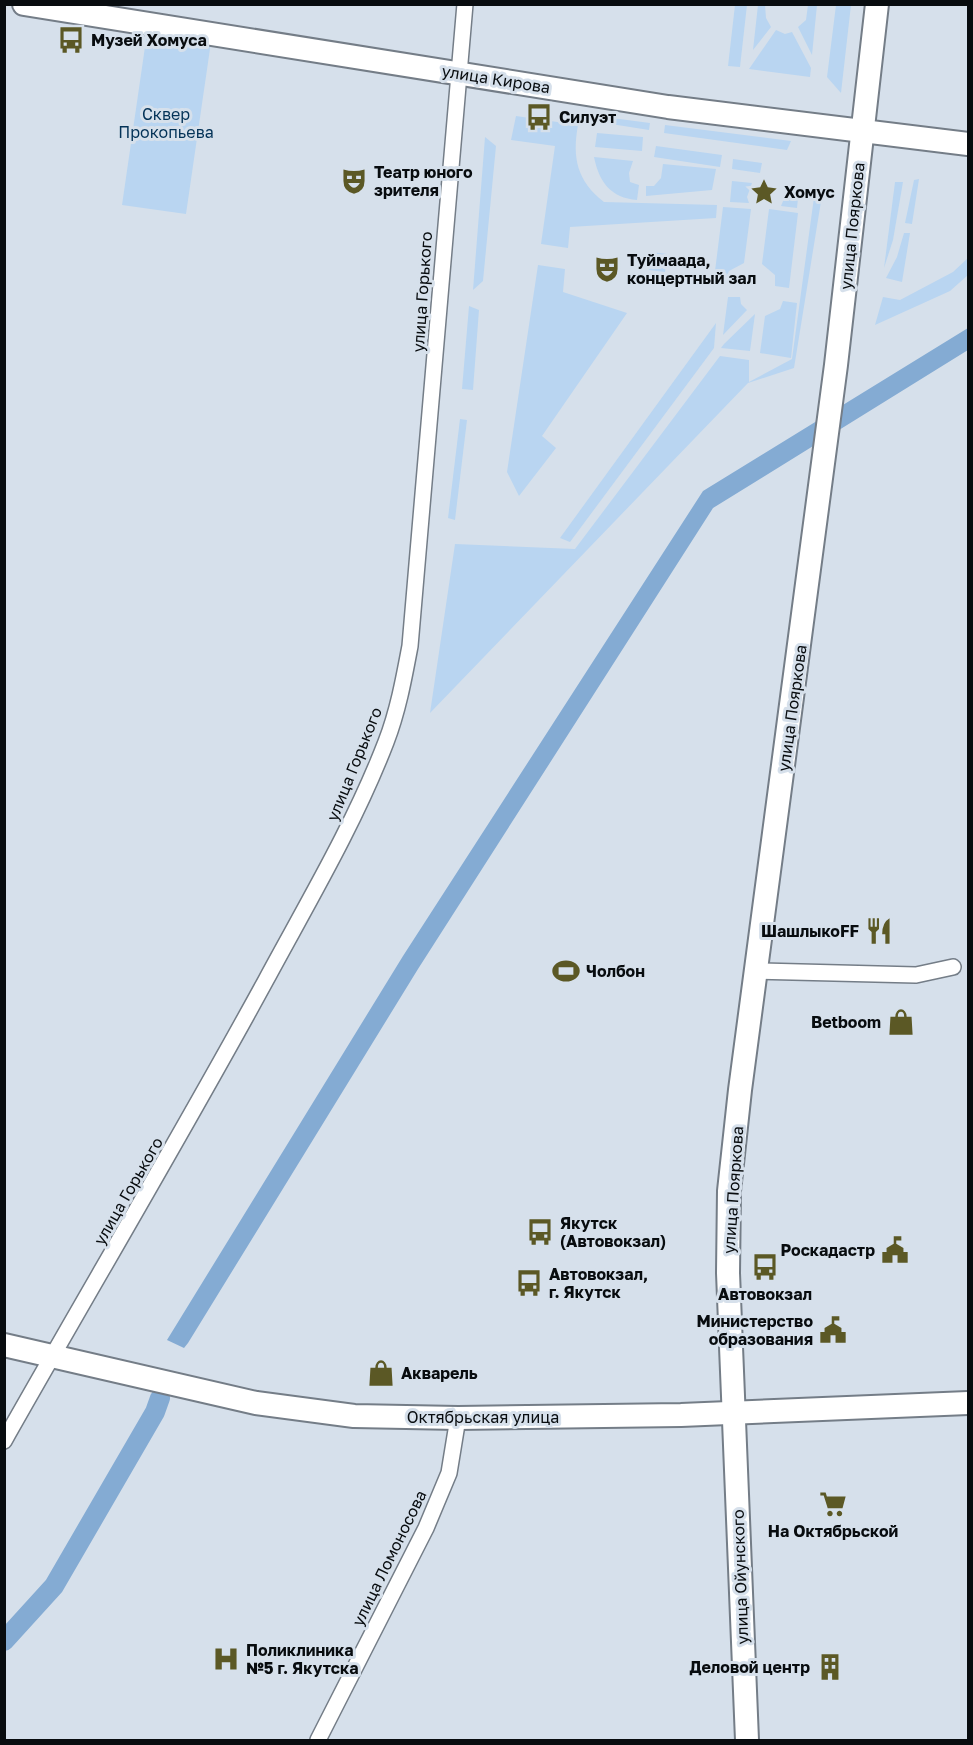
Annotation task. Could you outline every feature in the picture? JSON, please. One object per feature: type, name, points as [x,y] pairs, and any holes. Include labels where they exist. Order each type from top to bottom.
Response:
[{"type":"main road","name":"улица Кирова","points":[[24,4],[668,107],[969,144]]},
{"type":"main road","name":"улица Пояркова","points":[[732,1413],[728,1273],[729,1191],[821,486],[877,4]]},
{"type":"main road","name":"Октябрьская улица","points":[[4,1345],[256,1402],[354,1416],[458,1418],[732,1413],[969,1403]]},
{"type":"main road","name":"улица Ойунского","points":[[732,1413],[747,1740]]},
{"type":"street","name":"улица Горького","points":[[4,1441],[146,1198],[258,995],[354,818],[387,741],[399,700],[410,646],[465,4]]},
{"type":"street","points":[[757,970],[916,975],[953,968]]},
{"type":"street","name":"улица Ломоносова","points":[[318,1740],[426,1528],[449,1473],[458,1418]]},
{"type":"green space","points":[[735,5],[747,5],[740,67],[728,66]]},
{"type":"green space","points":[[758,5],[765,5],[766,18],[771,27],[753,50]]},
{"type":"green space","points":[[808,5],[817,5],[812,55],[798,27],[806,20]]},
{"type":"green space","points":[[836,5],[851,5],[841,93],[827,77]]},
{"type":"green space","points":[[776,30],[785,34],[792,32],[811,68],[810,77],[749,69]]},
{"type":"green space","name":"Сквер Прокопьева","points":[[147,33],[211,42],[186,214],[122,205]]},
{"type":"green space","points":[[574,113],[650,123],[649,130],[573,118]]},
{"type":"green space","points":[[516,116],[578,125],[576,158],[582,177],[604,202],[717,205],[716,218],[570,227],[568,248],[541,244],[555,146],[511,140]]},
{"type":"green space","points":[[665,125],[791,141],[787,150],[664,133]]},
{"type":"green space","points":[[597,133],[643,137],[642,151],[595,147]]},
{"type":"green space","points":[[485,137],[496,146],[483,281],[473,290]]},
{"type":"green space","points":[[656,146],[722,155],[720,167],[654,157]]},
{"type":"green space","points":[[594,157],[633,161],[629,173],[630,182],[639,185],[637,200],[620,196],[608,187],[599,174]]},
{"type":"green space","points":[[733,159],[762,163],[760,173],[732,169]]},
{"type":"green space","points":[[663,164],[716,169],[712,190],[646,196],[646,186],[654,186],[661,178]]},
{"type":"green space","points":[[919,179],[912,224],[905,223],[914,180]]},
{"type":"green space","points":[[732,181],[752,183],[747,197],[749,203],[730,202]]},
{"type":"green space","points":[[895,182],[903,182],[893,240],[884,268]]},
{"type":"green space","points":[[785,187],[799,188],[797,208],[781,206],[786,194]]},
{"type":"green space","points":[[823,189],[794,368],[748,383],[430,713],[455,544],[575,549],[720,356],[749,360],[749,382],[792,359],[815,190]]},
{"type":"green space","points":[[723,207],[751,209],[744,263],[729,271],[725,280],[714,279]]},
{"type":"green space","points":[[769,209],[798,213],[789,288],[775,286],[775,275],[762,264]]},
{"type":"green space","points":[[904,233],[910,233],[902,282],[886,278],[897,257]]},
{"type":"green space","points":[[651,252],[667,254],[665,272],[649,270]]},
{"type":"green space","points":[[968,258],[968,275],[950,291],[875,325],[883,297],[900,300],[953,272]]},
{"type":"green space","points":[[538,265],[565,269],[563,292],[627,313],[542,436],[556,448],[519,496],[507,472]]},
{"type":"green space","points":[[728,297],[740,297],[741,304],[747,310],[723,335]]},
{"type":"green space","points":[[783,301],[797,303],[791,358],[760,353],[765,316],[780,309]]},
{"type":"green space","points":[[469,306],[479,310],[473,390],[462,389]]},
{"type":"green space","points":[[755,314],[750,351],[721,348],[724,344]]},
{"type":"green space","points":[[716,323],[714,348],[570,542],[560,538]]},
{"type":"green space","points":[[460,419],[467,420],[455,520],[448,518]]},
{"type":"shaded area","points":[[968,328],[968,350],[713,508],[418,969],[188,1343],[184,1348],[167,1340],[403,956],[703,491]]},
{"type":"waterway","points":[[4,1641],[54,1586],[155,1412],[160,1398]]},
{"type":"place","name":"Музей Хомуса","points":[[71,40]]},
{"type":"place","name":"Силуэт","points":[[539,117]]},
{"type":"place","name":"Театр юного зрителя","points":[[354,181]]},
{"type":"place","name":"Хомус","points":[[764,192]]},
{"type":"place","name":"Туймаада, концертный зал","points":[[607,269]]},
{"type":"place","name":"ШашлыкоFF","points":[[879,931]]},
{"type":"place","name":"Чолбон","points":[[566,971]]},
{"type":"place","name":"Betboom","points":[[901,1022]]},
{"type":"place","name":"Якутск (Автовокзал)","points":[[540,1232]]},
{"type":"place","name":"Роскадастр","points":[[895,1250]]},
{"type":"place","name":"Автовокзал","points":[[765,1267]]},
{"type":"place","name":"Автовокзал, г. Якутск","points":[[529,1283]]},
{"type":"place","name":"Министерство образования","points":[[833,1330]]},
{"type":"place","name":"Акварель","points":[[381,1373]]},
{"type":"place","name":"На Октябрьской","points":[[833,1504]]},
{"type":"place","name":"Поликлиника №5 г. Якутска","points":[[226,1659]]},
{"type":"place","name":"Деловой центр","points":[[830,1667]]}]
